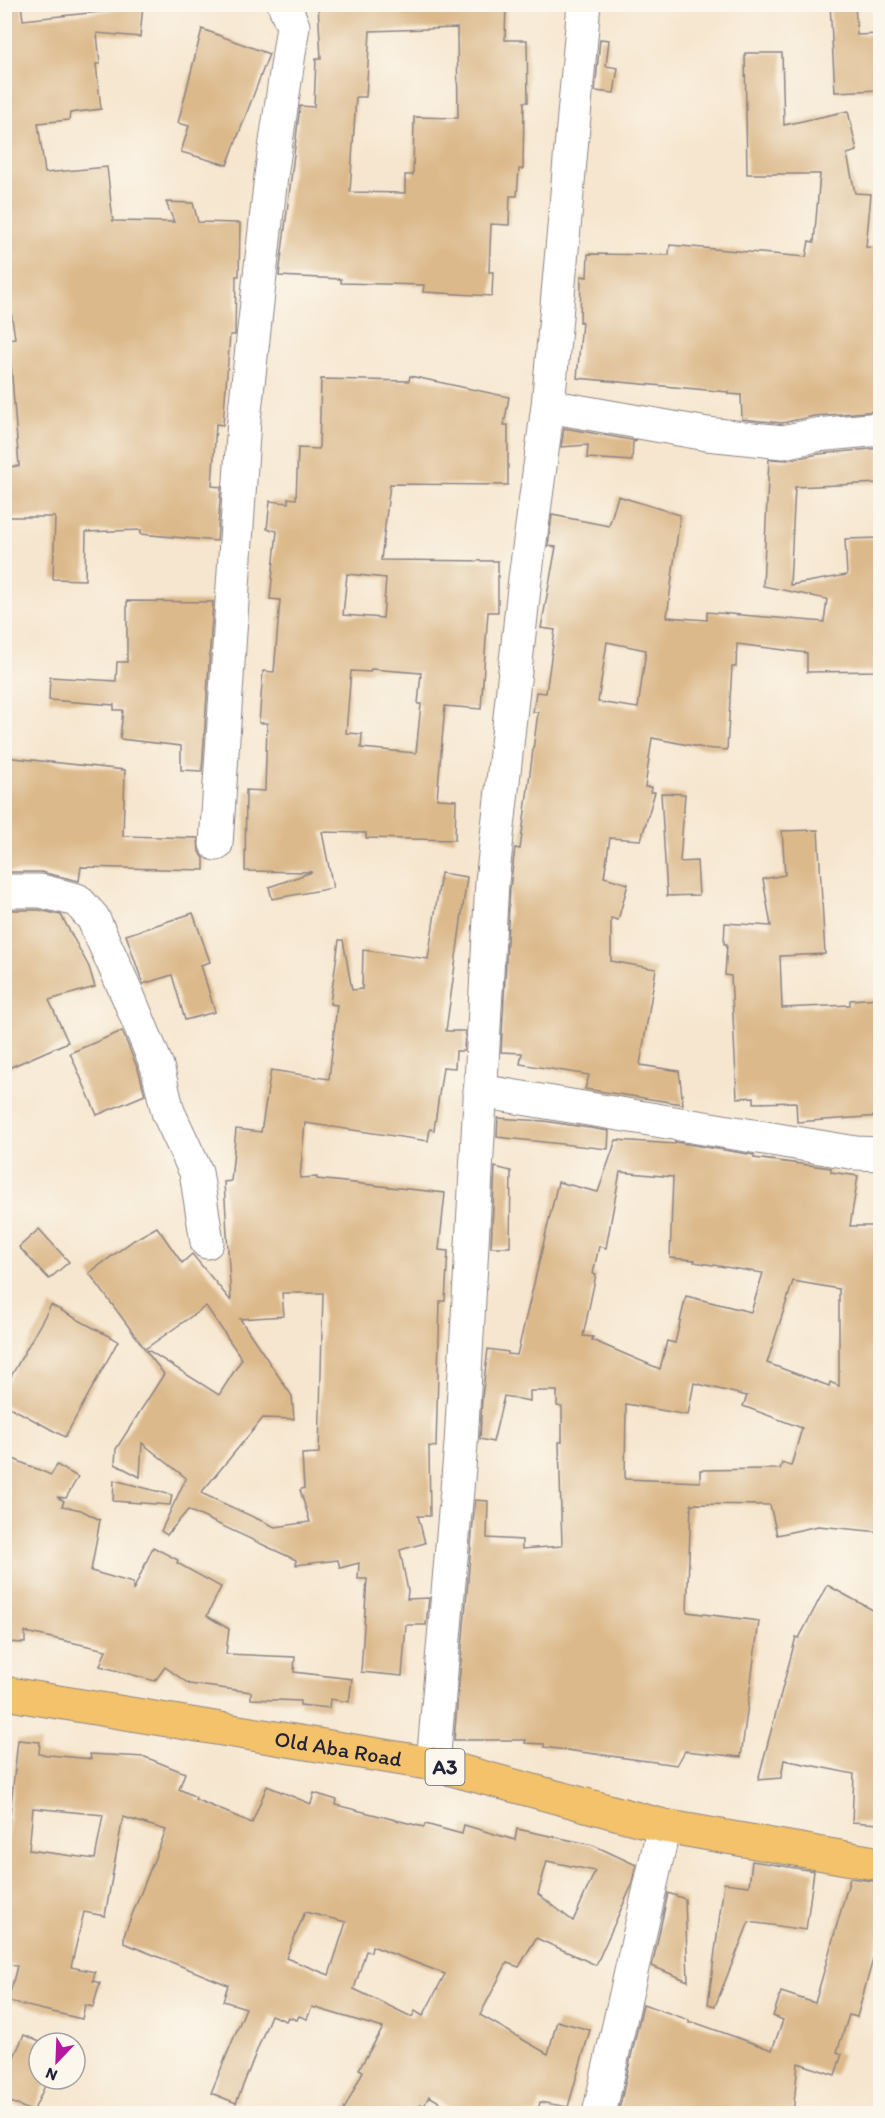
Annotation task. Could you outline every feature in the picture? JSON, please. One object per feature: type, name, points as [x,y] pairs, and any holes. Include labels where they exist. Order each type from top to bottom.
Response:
[{"type":"main road","name":"Old Aba Road","points":[[4,1693],[433,1764],[664,1826],[880,1864]]},
{"type":"street","points":[[216,844],[244,420],[271,176],[293,26],[284,4]]},
{"type":"street","points":[[433,1764],[461,1444],[492,882],[525,579],[548,406],[584,4]]},
{"type":"street","points":[[548,406],[707,434],[783,442],[816,435],[880,429]]},
{"type":"street","points":[[4,891],[41,891],[77,900],[93,918],[156,1066],[168,1112],[196,1172],[207,1242]]},
{"type":"street","points":[[480,1091],[856,1153],[880,1154]]},
{"type":"street","points":[[599,2114],[664,1826]]},
{"type":"building","points":[[4,4],[21,4],[23,20],[118,10],[119,4],[143,4],[140,37],[97,33],[100,64],[96,64],[101,109],[70,113],[69,120],[38,123],[45,173],[107,167],[113,221],[174,222],[166,202],[193,203],[198,222],[240,223],[235,335],[230,335],[223,425],[216,424],[212,486],[221,487],[217,541],[140,534],[141,530],[86,532],[85,580],[53,579],[55,517],[4,517],[4,467],[19,466],[9,339],[15,338],[5,273],[11,272],[4,242]]},
{"type":"building","points":[[318,4],[506,4],[505,40],[527,40],[528,102],[524,102],[523,169],[519,169],[517,196],[510,196],[509,225],[491,224],[489,272],[493,272],[492,296],[423,292],[424,285],[341,283],[341,279],[279,276],[300,106],[314,107],[316,59],[321,59]],"holes":[[[457,28],[458,118],[414,117],[413,175],[405,175],[405,193],[350,192],[356,97],[366,97],[370,31]]]},
{"type":"building","points":[[830,4],[855,4],[857,35],[880,34],[880,90],[835,92]]},
{"type":"building","points":[[202,29],[269,54],[227,165],[181,152],[189,126],[178,123]]},
{"type":"building","points":[[600,39],[609,40],[606,66],[618,68],[614,93],[595,91]]},
{"type":"building","points":[[745,53],[782,53],[784,125],[848,111],[857,151],[847,154],[855,193],[871,194],[866,247],[880,248],[880,411],[814,416],[782,423],[742,419],[741,395],[577,378],[582,322],[580,322],[581,276],[587,277],[588,254],[669,255],[670,245],[806,257],[809,241],[814,242],[820,174],[747,174]]},
{"type":"building","points":[[410,376],[509,397],[504,425],[508,425],[508,485],[390,484],[381,560],[498,561],[498,612],[488,612],[481,709],[445,706],[437,799],[456,800],[455,840],[366,838],[366,833],[322,832],[333,888],[272,899],[269,887],[312,872],[245,871],[246,790],[265,791],[267,723],[259,723],[263,671],[274,672],[280,600],[270,599],[277,531],[267,529],[270,501],[288,503],[288,498],[296,499],[298,448],[319,449],[321,379],[409,381]],"holes":[[[347,574],[386,578],[383,618],[343,615]],[[371,669],[421,673],[418,704],[421,704],[416,753],[361,748],[362,734],[346,733],[351,671],[370,672]]]},
{"type":"building","points":[[564,428],[637,441],[633,442],[632,461],[587,458],[588,445],[561,447]]},
{"type":"building","points":[[880,448],[880,483],[795,487],[790,585],[847,575],[845,539],[880,538],[880,671],[807,672],[807,653],[737,644],[736,667],[732,667],[727,750],[652,738],[645,787],[652,787],[651,792],[655,792],[641,840],[610,838],[604,877],[628,884],[618,920],[611,918],[611,961],[656,969],[640,1065],[679,1071],[683,1104],[585,1089],[589,1075],[520,1064],[522,1053],[501,1052],[510,888],[515,848],[520,849],[538,712],[533,712],[536,692],[546,693],[555,630],[541,628],[556,547],[548,546],[552,515],[609,526],[618,496],[680,515],[667,617],[707,620],[707,612],[824,622],[827,599],[763,586],[769,459],[787,460],[819,454]],"holes":[[[607,642],[646,650],[638,708],[598,702]]]},
{"type":"building","points":[[127,601],[213,602],[202,771],[181,770],[181,746],[120,739],[123,710],[114,710],[114,705],[49,700],[50,677],[116,681],[117,662],[127,662]]},
{"type":"building","points":[[4,757],[125,770],[123,836],[198,838],[199,852],[204,858],[204,870],[81,867],[79,881],[41,872],[4,872]]},
{"type":"building","points":[[661,793],[685,794],[680,862],[697,861],[699,895],[667,896]]},
{"type":"building","points":[[818,830],[825,954],[780,956],[782,1008],[850,1005],[850,1000],[880,998],[880,1116],[797,1122],[796,1102],[754,1103],[754,1097],[737,1098],[731,976],[725,975],[727,944],[724,944],[725,923],[771,926],[763,879],[785,875],[782,831]]},
{"type":"building","points":[[441,873],[467,877],[446,1031],[465,1031],[464,1051],[456,1051],[455,1068],[443,1067],[434,1130],[430,1129],[428,1141],[305,1123],[300,1178],[317,1177],[317,1179],[445,1193],[439,1250],[448,1251],[445,1301],[440,1301],[436,1447],[429,1446],[430,1516],[418,1516],[425,1543],[400,1550],[408,1591],[407,1599],[429,1598],[426,1625],[406,1625],[402,1676],[361,1672],[367,1579],[358,1579],[359,1563],[340,1568],[338,1560],[296,1565],[296,1560],[188,1510],[167,1535],[161,1531],[186,1478],[142,1443],[140,1477],[115,1464],[116,1449],[164,1374],[146,1351],[148,1350],[219,1395],[242,1359],[206,1306],[145,1349],[89,1273],[134,1240],[157,1227],[182,1263],[192,1254],[231,1301],[224,1182],[231,1181],[236,1129],[261,1132],[271,1070],[329,1079],[337,1005],[330,1004],[339,940],[343,940],[352,990],[362,989],[363,950],[428,959]],"holes":[[[282,1293],[323,1293],[319,1453],[302,1454],[304,1488],[300,1490],[310,1522],[275,1527],[201,1493],[263,1418],[294,1419],[292,1396],[240,1319],[284,1316]]]},
{"type":"building","points":[[4,910],[39,910],[61,915],[89,967],[95,987],[49,1000],[68,1042],[4,1070]]},
{"type":"building","points":[[193,913],[210,962],[201,965],[215,1012],[185,1020],[172,975],[143,984],[126,935]]},
{"type":"building","points":[[122,1031],[139,1072],[145,1095],[97,1115],[70,1053]]},
{"type":"building","points":[[498,1118],[544,1121],[609,1131],[608,1149],[497,1137]]},
{"type":"building","points":[[616,1140],[675,1144],[675,1142],[754,1155],[754,1158],[831,1168],[831,1172],[858,1176],[850,1226],[880,1226],[880,1532],[818,1526],[777,1535],[770,1505],[691,1504],[687,1612],[759,1621],[741,1757],[685,1751],[677,1765],[544,1747],[544,1744],[525,1743],[526,1740],[454,1740],[475,1500],[488,1501],[487,1538],[522,1540],[522,1549],[562,1546],[559,1442],[562,1442],[562,1407],[557,1406],[557,1391],[530,1391],[530,1401],[504,1396],[493,1442],[480,1439],[488,1349],[517,1355],[558,1182],[598,1192]],"holes":[[[620,1172],[673,1177],[670,1258],[695,1260],[694,1262],[763,1273],[751,1312],[686,1296],[675,1343],[667,1341],[660,1369],[592,1340],[593,1337],[583,1336],[596,1275],[593,1274],[599,1246],[606,1248]],[[793,1281],[839,1289],[839,1386],[830,1382],[829,1386],[767,1363]],[[694,1383],[747,1396],[743,1406],[802,1428],[791,1466],[782,1463],[780,1469],[700,1470],[700,1482],[625,1479],[626,1404],[688,1415]]]},
{"type":"building","points":[[495,1167],[511,1171],[510,1247],[491,1247]]},
{"type":"building","points":[[39,1229],[69,1262],[49,1279],[19,1247]]},
{"type":"building","points":[[51,1305],[118,1341],[65,1437],[4,1404],[4,1389]]},
{"type":"building","points":[[4,1455],[51,1475],[57,1465],[78,1477],[66,1498],[57,1497],[64,1501],[62,1506],[81,1510],[100,1520],[91,1571],[133,1583],[133,1591],[153,1547],[221,1587],[207,1616],[229,1629],[226,1654],[295,1657],[294,1672],[352,1679],[349,1702],[330,1699],[329,1708],[300,1705],[300,1701],[251,1699],[251,1692],[189,1684],[165,1667],[155,1681],[100,1666],[106,1650],[25,1632],[25,1643],[4,1642]]},
{"type":"building","points":[[114,1480],[172,1495],[170,1505],[113,1501]]},
{"type":"building","points":[[827,1585],[880,1614],[880,1824],[852,1822],[854,1774],[784,1760],[781,1778],[758,1780],[796,1637],[799,1638]]},
{"type":"building","points":[[18,1740],[40,1742],[39,1754],[91,1759],[90,1754],[145,1757],[185,1773],[179,1789],[196,1797],[195,1799],[252,1823],[267,1786],[311,1804],[314,1793],[337,1800],[336,1805],[462,1834],[464,1825],[515,1840],[517,1829],[593,1845],[636,1865],[631,1887],[596,1965],[536,1938],[519,1967],[507,1963],[480,2015],[548,2054],[557,2021],[590,2030],[568,2107],[540,2102],[537,2114],[460,2114],[429,2096],[424,2106],[421,2104],[417,2114],[342,2114],[363,2071],[359,2069],[383,2028],[312,2007],[307,2019],[299,2016],[297,2020],[288,2017],[286,2021],[271,2015],[236,2103],[211,2093],[246,2008],[223,2001],[228,1985],[124,1943],[124,1935],[166,1830],[123,1817],[105,1916],[84,1912],[71,1967],[95,1972],[93,1981],[100,1983],[93,2007],[85,2005],[82,2019],[10,2002],[17,1966],[4,1964],[4,1869]],"holes":[[[33,1808],[103,1815],[95,1859],[29,1850]],[[547,1861],[595,1871],[573,1921],[538,1894]],[[305,1912],[346,1922],[329,1975],[286,1958]],[[372,1946],[445,1974],[423,2016],[415,2011],[412,2017],[354,1989],[366,1951],[371,1952]]]},
{"type":"building","points":[[752,1861],[814,1871],[806,1930],[749,1922],[715,2006],[708,2004],[724,1883],[749,1886]]},
{"type":"building","points":[[850,1878],[880,1882],[880,1934],[857,2017],[849,2015],[837,2052],[842,2054],[835,2075],[798,2063],[793,2114],[618,2114],[643,2004],[689,2020],[689,2023],[696,2023],[772,2050],[783,2020],[773,2016],[781,1992],[815,2003]]},
{"type":"building","points":[[668,1893],[685,1899],[688,1981],[652,1966]]},
{"type":"building","points":[[24,2035],[27,2036],[27,2091],[43,2091],[33,2112],[4,2099],[4,2078]]}]
